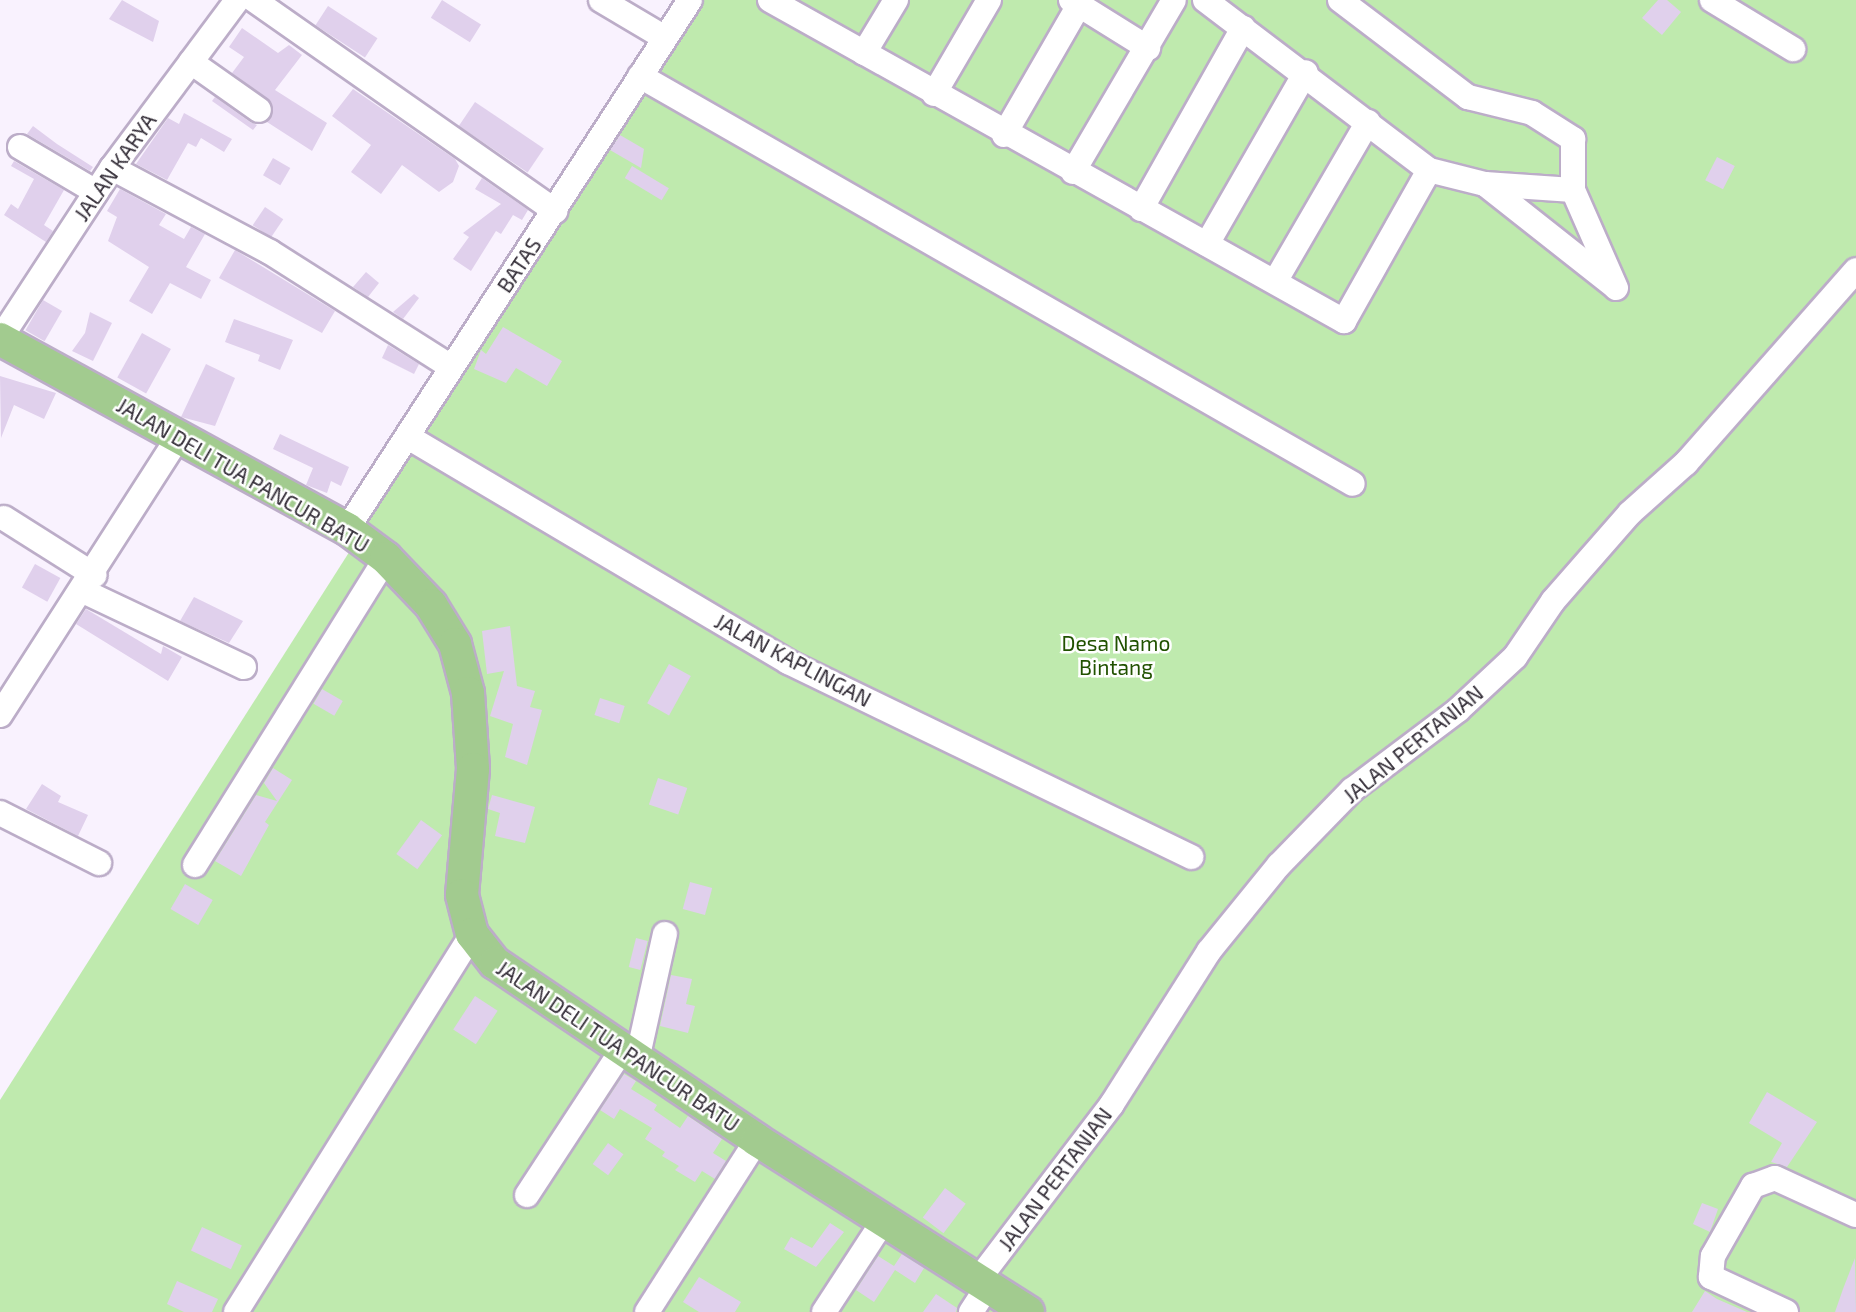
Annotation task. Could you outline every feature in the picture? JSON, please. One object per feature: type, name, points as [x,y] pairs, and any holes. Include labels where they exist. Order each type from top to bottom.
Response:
[{"type":"main road","name":"JALAN DELI TUA PANCUR BATU","points":[[0,339],[347,529],[387,558],[431,605],[462,664],[473,726],[461,878],[472,934],[510,975],[757,1140],[1028,1312]]},
{"type":"street","name":"JALAN KARYA","points":[[0,339],[112,167],[237,0]]},
{"type":"street","points":[[254,0],[555,211]]},
{"type":"street","points":[[601,0],[665,38]]},
{"type":"street","name":"BATAS","points":[[347,529],[690,0]]},
{"type":"street","points":[[770,0],[1004,135],[1276,280],[1344,321],[1429,170]]},
{"type":"street","points":[[864,53],[896,0]]},
{"type":"street","points":[[934,94],[989,0]]},
{"type":"street","points":[[1073,172],[1174,0]]},
{"type":"street","points":[[1205,0],[1306,72],[1429,170],[1485,184],[1573,190]]},
{"type":"street","points":[[1340,0],[1468,97],[1532,113],[1573,139],[1573,190],[1616,288],[1485,184]]},
{"type":"street","points":[[1712,0],[1793,49]]},
{"type":"street","points":[[1004,135],[1075,2],[1148,48]]},
{"type":"street","points":[[1141,209],[1243,28]]},
{"type":"street","points":[[191,62],[259,110]]},
{"type":"street","points":[[1207,244],[1306,72]]},
{"type":"street","points":[[640,76],[1353,484]]},
{"type":"street","points":[[1276,280],[1368,122]]},
{"type":"street","points":[[20,147],[96,192]]},
{"type":"street","points":[[112,167],[270,252],[452,367]]},
{"type":"street","name":"JALAN PERTANIAN","points":[[971,1312],[983,1283],[1112,1104],[1209,951],[1279,865],[1352,790],[1458,710],[1516,657],[1553,601],[1630,513],[1686,463],[1856,270]]},
{"type":"street","points":[[0,715],[89,583],[179,436]]},
{"type":"street","name":"JALAN KAPLINGAN","points":[[408,437],[788,662],[1191,857]]},
{"type":"street","points":[[4,518],[89,583],[244,667]]},
{"type":"street","points":[[195,865],[387,558]]},
{"type":"street","points":[[0,813],[99,863]]},
{"type":"street","points":[[236,1312],[472,934]]},
{"type":"street","points":[[527,1195],[629,1055],[665,934]]},
{"type":"street","points":[[647,1312],[757,1140]]},
{"type":"street","points":[[1786,1312],[1711,1277],[1713,1256],[1753,1186],[1775,1178],[1856,1215]]},
{"type":"street","points":[[824,1312],[884,1220]]},
{"type":"green space","name":"Desa Namo Bintang","points":[[701,0],[1856,0],[1856,1312],[0,1312],[0,1100]]},
{"type":"building","points":[[122,0],[159,21],[153,42],[109,19]]},
{"type":"building","points":[[442,0],[481,24],[470,42],[431,18]]},
{"type":"building","points":[[1658,0],[1667,0],[1681,12],[1662,35],[1642,18]]},
{"type":"building","points":[[328,6],[377,38],[365,57],[315,25]]},
{"type":"building","points":[[242,28],[278,53],[289,45],[302,55],[275,90],[327,123],[312,151],[267,122],[272,103],[232,73],[244,57],[229,47]]},
{"type":"building","points":[[353,89],[455,159],[459,166],[453,182],[439,192],[402,165],[381,194],[351,172],[371,145],[332,116]]},
{"type":"building","points":[[215,97],[257,125],[253,130],[212,101]]},
{"type":"building","points":[[475,102],[544,148],[528,172],[459,126]]},
{"type":"building","points":[[184,113],[232,139],[224,152],[201,138],[196,147],[188,143],[167,180],[136,164],[168,118],[179,124]]},
{"type":"building","points":[[33,126],[93,167],[90,171],[27,134]]},
{"type":"building","points":[[620,135],[644,149],[641,168],[610,150]]},
{"type":"building","points":[[1717,157],[1735,166],[1723,189],[1705,180]]},
{"type":"building","points":[[273,158],[290,168],[280,185],[263,175]]},
{"type":"building","points":[[14,161],[64,190],[44,225],[53,231],[46,242],[4,215],[11,204],[18,209],[34,179],[11,166]]},
{"type":"building","points":[[632,166],[669,188],[662,200],[625,178]]},
{"type":"building","points":[[482,178],[528,210],[522,220],[513,215],[501,234],[496,231],[471,271],[453,259],[469,237],[463,233],[501,204],[475,189]]},
{"type":"building","points":[[120,189],[166,214],[159,225],[184,239],[191,227],[205,234],[186,267],[211,280],[201,299],[170,283],[152,314],[129,301],[149,267],[108,241],[117,217],[107,211]]},
{"type":"building","points":[[265,207],[283,219],[271,238],[253,225]]},
{"type":"building","points":[[235,250],[335,311],[322,333],[219,278]]},
{"type":"building","points":[[366,272],[379,283],[368,297],[353,287]]},
{"type":"building","points":[[414,294],[419,298],[403,319],[393,312]]},
{"type":"building","points":[[43,300],[62,311],[45,341],[26,330]]},
{"type":"building","points":[[90,312],[112,323],[93,361],[72,351],[85,333]]},
{"type":"building","points":[[234,319],[293,340],[280,370],[258,361],[260,355],[225,342]]},
{"type":"building","points":[[503,327],[562,361],[547,386],[516,368],[506,383],[474,369],[481,350],[486,354]]},
{"type":"building","points":[[142,333],[171,349],[146,394],[117,378]]},
{"type":"building","points":[[388,345],[419,364],[414,374],[382,358]]},
{"type":"building","points":[[206,364],[235,378],[215,426],[181,417]]},
{"type":"building","points":[[0,376],[56,393],[44,419],[14,405],[1,438]]},
{"type":"building","points":[[280,434],[349,467],[341,486],[331,481],[327,493],[306,485],[313,468],[273,449]]},
{"type":"building","points":[[35,564],[60,578],[47,602],[22,588]]},
{"type":"building","points":[[194,597],[243,621],[229,643],[180,621]]},
{"type":"building","points":[[86,609],[161,654],[163,646],[182,657],[168,681],[76,624]]},
{"type":"building","points":[[510,626],[517,686],[535,691],[530,707],[542,710],[527,765],[505,757],[513,724],[490,716],[504,671],[487,674],[482,631]]},
{"type":"building","points":[[669,664],[691,676],[669,715],[647,703]]},
{"type":"building","points":[[322,689],[343,701],[334,716],[314,704]]},
{"type":"building","points":[[600,698],[625,706],[619,723],[594,715]]},
{"type":"building","points":[[273,768],[292,780],[265,822],[269,825],[241,876],[215,861],[256,795],[277,801],[264,783]]},
{"type":"building","points":[[658,778],[687,788],[678,815],[649,804]]},
{"type":"building","points":[[42,784],[61,796],[58,802],[88,815],[78,836],[26,809]]},
{"type":"building","points":[[492,795],[535,807],[525,843],[495,836],[500,813],[488,809]]},
{"type":"building","points":[[421,820],[442,835],[417,869],[396,854]]},
{"type":"building","points":[[690,882],[712,888],[705,915],[683,909]]},
{"type":"building","points":[[185,884],[213,900],[198,925],[170,909]]},
{"type":"building","points":[[636,938],[648,941],[640,970],[629,967]]},
{"type":"building","points":[[671,975],[692,979],[686,1004],[695,1006],[688,1033],[660,1026]]},
{"type":"building","points":[[475,996],[498,1011],[476,1044],[453,1030]]},
{"type":"building","points":[[624,1074],[636,1081],[631,1089],[657,1105],[654,1110],[680,1128],[688,1116],[722,1139],[713,1153],[726,1161],[715,1179],[702,1171],[695,1182],[675,1170],[679,1166],[662,1156],[665,1152],[645,1139],[652,1128],[620,1109],[614,1119],[600,1110]]},
{"type":"building","points":[[1767,1092],[1817,1122],[1787,1167],[1771,1162],[1782,1143],[1749,1123]]},
{"type":"building","points":[[608,1143],[623,1154],[608,1175],[593,1164]]},
{"type":"building","points":[[945,1188],[966,1204],[943,1233],[923,1218]]},
{"type":"building","points":[[1702,1203],[1718,1209],[1710,1232],[1693,1224]]},
{"type":"building","points":[[830,1223],[844,1232],[816,1267],[784,1249],[791,1237],[812,1248]]},
{"type":"building","points":[[202,1227],[242,1246],[231,1269],[191,1251]]},
{"type":"building","points":[[902,1254],[924,1268],[915,1283],[895,1270],[874,1302],[856,1290],[878,1256],[894,1266]]},
{"type":"building","points":[[1855,1258],[1856,1312],[1835,1312],[1843,1289]]},
{"type":"building","points":[[699,1277],[741,1302],[735,1312],[699,1312],[683,1302]]},
{"type":"building","points":[[177,1281],[218,1299],[212,1312],[184,1312],[167,1304]]},
{"type":"building","points":[[1705,1291],[1717,1299],[1747,1312],[1692,1312]]},
{"type":"building","points":[[936,1294],[957,1308],[956,1312],[923,1312]]}]
